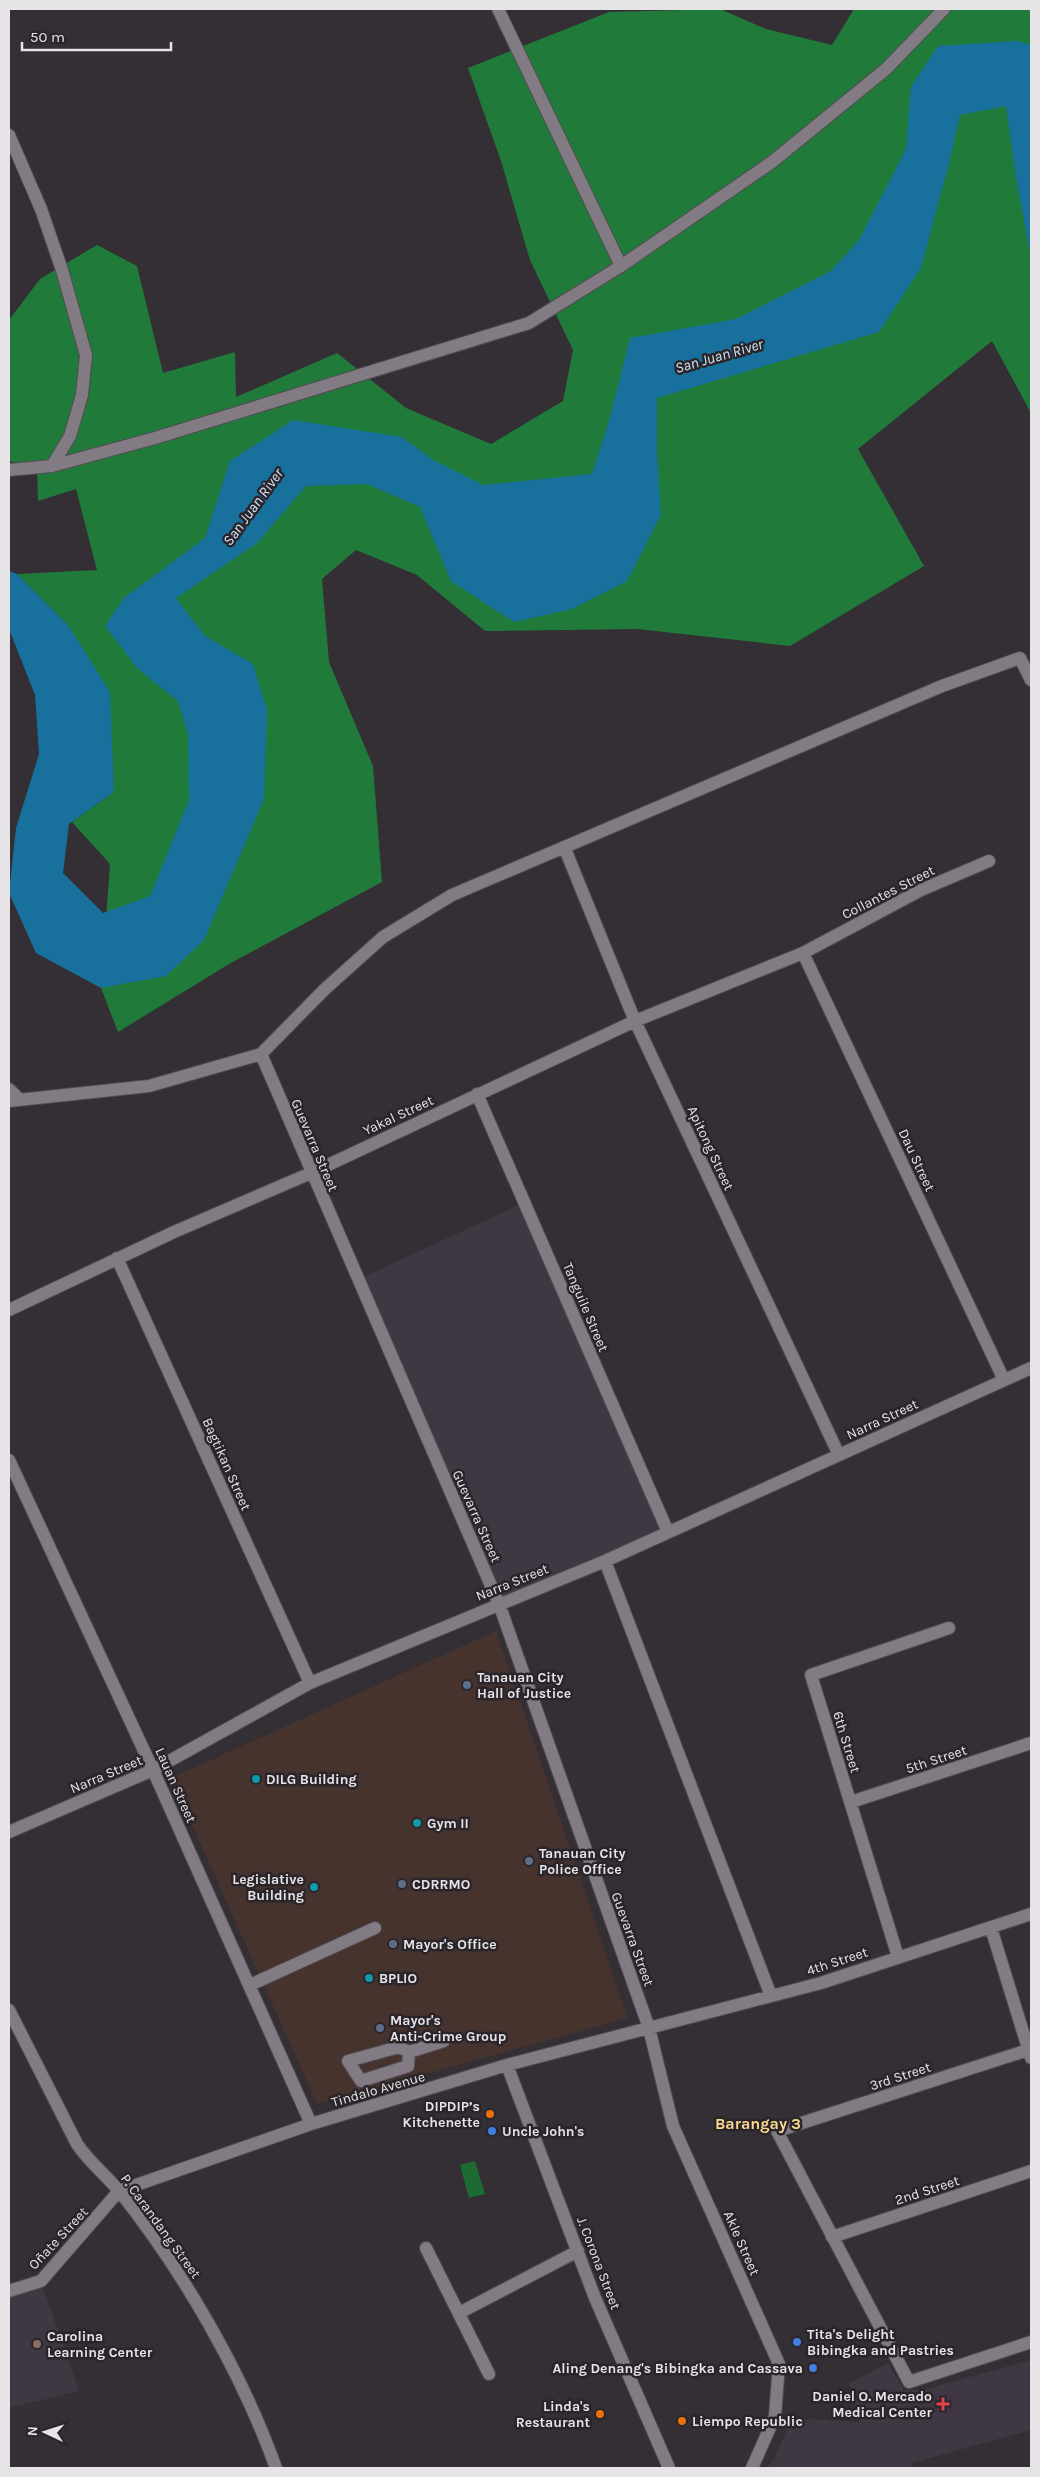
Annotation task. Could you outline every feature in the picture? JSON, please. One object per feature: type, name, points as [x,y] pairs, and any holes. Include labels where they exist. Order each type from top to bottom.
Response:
[{"type":"street","points":[[498,9],[621,266]]},
{"type":"street","points":[[9,470],[52,466],[155,438],[529,323],[621,266],[772,162],[886,69],[944,9]]},
{"type":"street","points":[[9,136],[41,209],[62,270],[86,355],[82,395],[70,436],[52,466]]},
{"type":"street","points":[[9,1090],[14,1100],[149,1086],[261,1054],[325,989],[383,937],[452,895],[542,856],[565,849],[950,683],[1020,658],[1031,680]]},
{"type":"street","name":"Apitong Street","points":[[565,849],[635,1020],[839,1456]]},
{"type":"street","name":"Collantes Street","points":[[803,953],[921,890],[989,861]]},
{"type":"street","name":"Yakal Street","points":[[9,1310],[117,1258],[311,1173],[635,1020],[803,953]]},
{"type":"street","name":"Dau Street","points":[[803,953],[1004,1380]]},
{"type":"street","name":"Guevarra Street","points":[[261,1054],[499,1604],[649,2028]]},
{"type":"street","name":"Tanguile Street","points":[[477,1094],[668,1532]]},
{"type":"street","name":"Bagtikan Street","points":[[117,1258],[310,1683]]},
{"type":"street","name":"Narra Street","points":[[9,1832],[153,1770],[310,1683],[605,1561],[1031,1368]]},
{"type":"street","name":"Lauan Street","points":[[9,1460],[153,1770],[311,2124]]},
{"type":"street","points":[[605,1561],[771,1996]]},
{"type":"street","name":"6th Street","points":[[898,1957],[811,1675],[949,1628]]},
{"type":"street","name":"5th Street","points":[[851,1802],[1031,1743]]},
{"type":"street","name":"4th Street","points":[[649,2028],[821,1983],[1031,1914]]},
{"type":"street","points":[[250,1985],[375,1928]]},
{"type":"street","points":[[992,1928],[1030,2052]]},
{"type":"street","name":"P. Carandang Street","points":[[9,2010],[77,2144],[86,2158],[119,2191],[185,2284],[246,2394],[276,2468]]},
{"type":"street","name":"Tindalo Avenue","points":[[119,2191],[311,2124],[507,2065],[649,2028]]},
{"type":"street","name":"Akle Street","points":[[649,2028],[672,2126],[779,2364],[775,2416],[752,2468]]},
{"type":"street","points":[[409,2052],[444,2041]]},
{"type":"street","name":"3rd Street","points":[[832,2237],[777,2131],[1030,2052]]},
{"type":"street","name":"J. Corona Street","points":[[507,2065],[595,2298],[669,2468]]},
{"type":"street","name":"2nd Street","points":[[832,2237],[1031,2171]]},
{"type":"street","name":"Oñate Street","points":[[9,2292],[41,2281],[119,2191]]},
{"type":"street","points":[[832,2237],[909,2382],[1031,2342]]},
{"type":"street","points":[[426,2248],[489,2374]]},
{"type":"street","points":[[459,2313],[578,2251]]},
{"type":"shaded area","points":[[525,1202],[668,1532],[499,1604],[357,1280]]},
{"type":"shaded area","points":[[496,1631],[628,2018],[317,2104],[171,1778]]},
{"type":"shaded area","points":[[41,2281],[79,2391],[9,2408],[9,2291]]},
{"type":"shaded area","name":"Daniel O. Mercado Medical Center","points":[[1031,2360],[1031,2430],[912,2463],[913,2468],[766,2468],[774,2459],[792,2418],[860,2422],[849,2383],[888,2363],[904,2390],[923,2390]]},
{"type":"green space","points":[[720,9],[766,29],[832,45],[854,9],[1031,9],[1031,413],[992,341],[858,449],[924,566],[790,646],[637,629],[485,631],[417,575],[356,550],[322,579],[329,662],[373,766],[382,882],[229,964],[118,1032],[101,988],[110,864],[72,822],[114,792],[67,624],[17,574],[97,570],[76,489],[38,501],[37,467],[9,461],[9,320],[40,279],[97,245],[137,266],[163,373],[235,352],[236,397],[337,353],[406,408],[491,444],[563,401],[573,350],[530,260],[501,161],[468,68],[609,12]]},
{"type":"green space","points":[[475,2161],[485,2194],[469,2198],[460,2165]]},
{"type":"water","name":"San Juan River","points":[[1018,41],[1031,45],[1031,257],[1016,178],[1006,106],[960,115],[921,268],[879,332],[657,398],[657,453],[661,515],[627,581],[572,609],[514,622],[451,581],[420,507],[367,484],[306,486],[257,543],[176,598],[205,636],[253,664],[267,710],[264,799],[204,940],[166,976],[101,988],[36,953],[9,893],[16,828],[39,754],[35,695],[9,629],[9,571],[17,574],[68,625],[110,692],[114,792],[69,824],[63,873],[103,913],[150,896],[189,800],[188,734],[178,701],[138,669],[105,626],[124,598],[205,538],[230,461],[293,420],[402,437],[433,460],[483,485],[592,474],[610,418],[630,338],[736,319],[831,271],[859,240],[906,149],[911,87],[938,46]]},
{"type":"place","name":"Tanauan City Hall of Justice","points":[[467,1685]]},
{"type":"place","name":"DILG Building","points":[[256,1779]]},
{"type":"place","name":"Gym II","points":[[417,1823]]},
{"type":"place","name":"Tanauan City Police Office","points":[[529,1861]]},
{"type":"place","name":"CDRRMO","points":[[402,1884]]},
{"type":"place","name":"Legislative Building","points":[[314,1887]]},
{"type":"place","name":"Mayor's Office","points":[[393,1944]]},
{"type":"place","name":"BPLIO","points":[[369,1978]]},
{"type":"place","name":"Mayor's Anti-Crime Group","points":[[380,2028]]},
{"type":"place","name":"DIPDIP’s Kitchenette","points":[[490,2114]]},
{"type":"place","name":"Uncle John's","points":[[492,2131]]},
{"type":"place","name":"Tita's Delight Bibingka and Pastries","points":[[797,2342]]},
{"type":"place","name":"Carolina Learning Center","points":[[37,2344]]},
{"type":"place","name":"Aling Denang's Bibingka and Cassava","points":[[813,2368]]},
{"type":"place","name":"Daniel O. Mercado Medical Center","points":[[943,2404]]},
{"type":"place","name":"Linda's Restaurant","points":[[600,2414]]},
{"type":"place","name":"Liempo Republic","points":[[682,2421]]},
{"type":"district","name":"Barangay 3","points":[[758,2123]]}]
